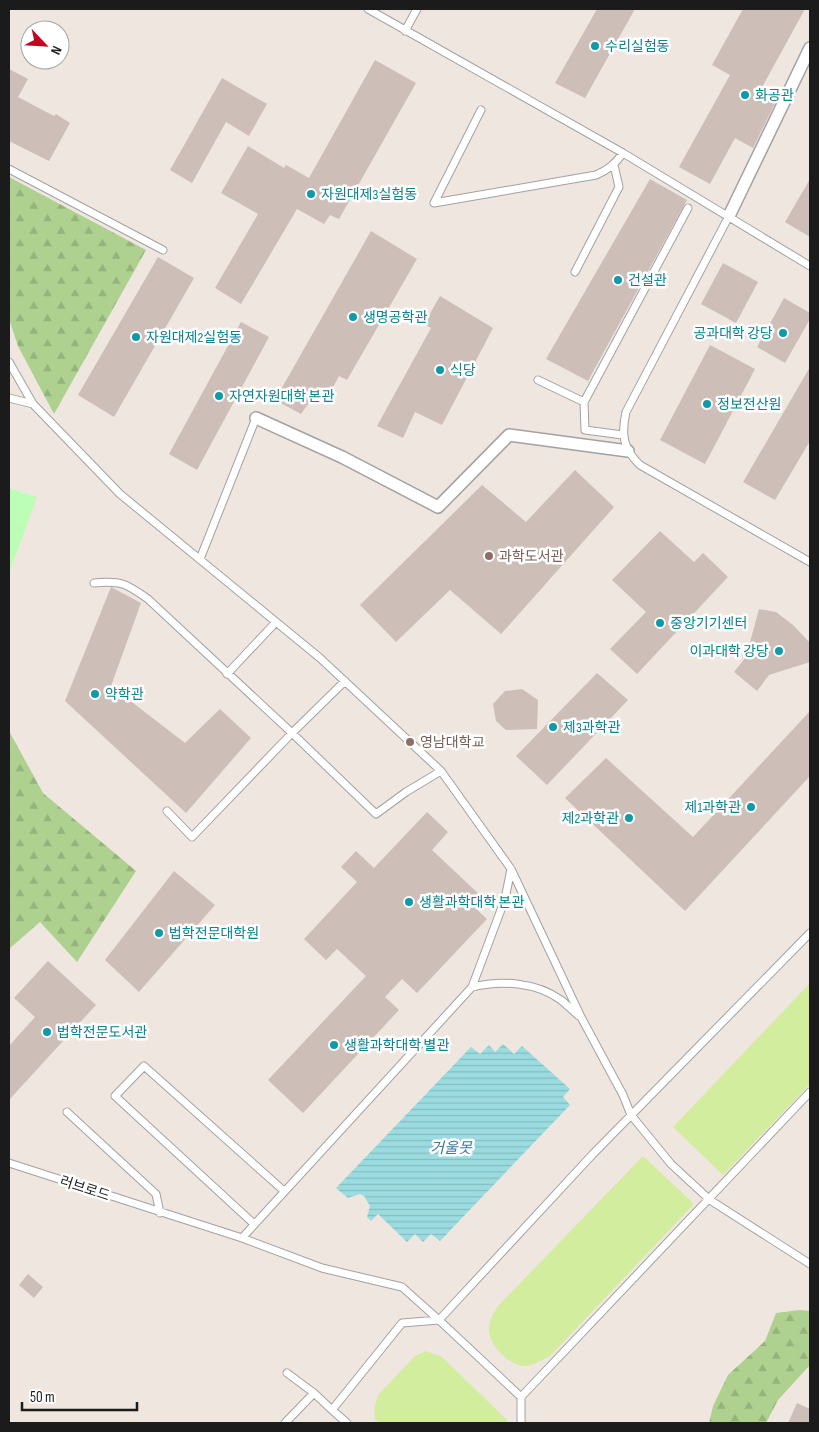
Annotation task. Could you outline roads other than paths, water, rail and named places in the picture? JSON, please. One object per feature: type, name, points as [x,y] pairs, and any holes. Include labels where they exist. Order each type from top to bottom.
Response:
[{"type":"street","points":[[729,216],[810,48]]},
{"type":"street","points":[[256,418],[342,457],[438,507],[509,435],[628,451]]},
{"type":"lane","points":[[368,9],[622,153],[810,266]]},
{"type":"lane","points":[[405,31],[417,9]]},
{"type":"lane","points":[[481,110],[434,203],[596,175],[614,165],[622,153]]},
{"type":"lane","points":[[575,272],[619,187],[614,165]]},
{"type":"lane","points":[[9,169],[163,250]]},
{"type":"lane","points":[[623,435],[585,430],[584,402],[688,208]]},
{"type":"lane","points":[[729,216],[626,412],[623,435],[628,451],[640,465],[810,562]]},
{"type":"lane","points":[[9,362],[34,404],[120,494],[320,658],[441,771],[511,868],[580,1017],[623,1095],[631,1115],[670,1164],[710,1200],[810,1264]]},
{"type":"lane","points":[[538,380],[584,402]]},
{"type":"lane","points":[[9,398],[34,404]]},
{"type":"lane","points":[[200,559],[256,418]]},
{"type":"lane","points":[[94,583],[114,581],[131,587],[148,599],[376,814],[406,792],[441,771]]},
{"type":"lane","points":[[226,674],[276,622]]},
{"type":"lane","points":[[167,811],[192,837],[345,681]]},
{"type":"lane","points":[[242,1238],[472,987],[505,899],[511,868]]},
{"type":"lane","points":[[332,1410],[402,1322],[439,1320],[631,1115],[810,933]]},
{"type":"lane","points":[[472,987],[489,982],[532,987],[545,991],[561,1000],[580,1017]]},
{"type":"lane","points":[[254,1224],[114,1096],[144,1066],[284,1191]]},
{"type":"lane","points":[[521,1423],[521,1397],[710,1200],[810,1092]]},
{"type":"lane","points":[[67,1112],[156,1194],[160,1213]]},
{"type":"lane","name":"러브로드","points":[[9,1164],[242,1238],[322,1268],[402,1287],[521,1397]]},
{"type":"lane","points":[[287,1373],[314,1393],[347,1423]]},
{"type":"lane","points":[[285,1423],[314,1393]]},
{"type":"water","name":"거울못","points":[[503,1044],[514,1054],[522,1046],[570,1089],[563,1097],[570,1105],[440,1241],[431,1234],[423,1242],[415,1234],[407,1242],[378,1214],[371,1221],[367,1217],[370,1206],[364,1196],[360,1194],[348,1198],[336,1188],[471,1047],[480,1054],[489,1045],[495,1052]]},
{"type":"place","name":"수리실험동","points":[[595,46]]},
{"type":"place","name":"화공관","points":[[745,95]]},
{"type":"place","name":"자원대제3실험동","points":[[311,194]]},
{"type":"place","name":"건설관","points":[[618,280]]},
{"type":"place","name":"생명공학관","points":[[353,317]]},
{"type":"place","name":"공과대학 강당","points":[[783,333]]},
{"type":"place","name":"자원대제2실험동","points":[[136,337]]},
{"type":"place","name":"식당","points":[[440,370]]},
{"type":"place","name":"자연자원대학 본관","points":[[219,396]]},
{"type":"place","name":"정보전산원","points":[[707,404]]},
{"type":"place","name":"과학도서관","points":[[489,556]]},
{"type":"place","name":"중앙기기센터","points":[[660,623]]},
{"type":"place","name":"이과대학 강당","points":[[779,651]]},
{"type":"place","name":"약학관","points":[[95,694]]},
{"type":"place","name":"제3과학관","points":[[553,727]]},
{"type":"place","name":"영남대학교","points":[[410,742]]},
{"type":"place","name":"제1과학관","points":[[751,807]]},
{"type":"place","name":"제2과학관","points":[[629,818]]},
{"type":"place","name":"생활과학대학 본관","points":[[409,902]]},
{"type":"place","name":"법학전문대학원","points":[[159,933]]},
{"type":"place","name":"법학전문도서관","points":[[47,1032]]},
{"type":"place","name":"생활과학대학 별관","points":[[334,1045]]}]
